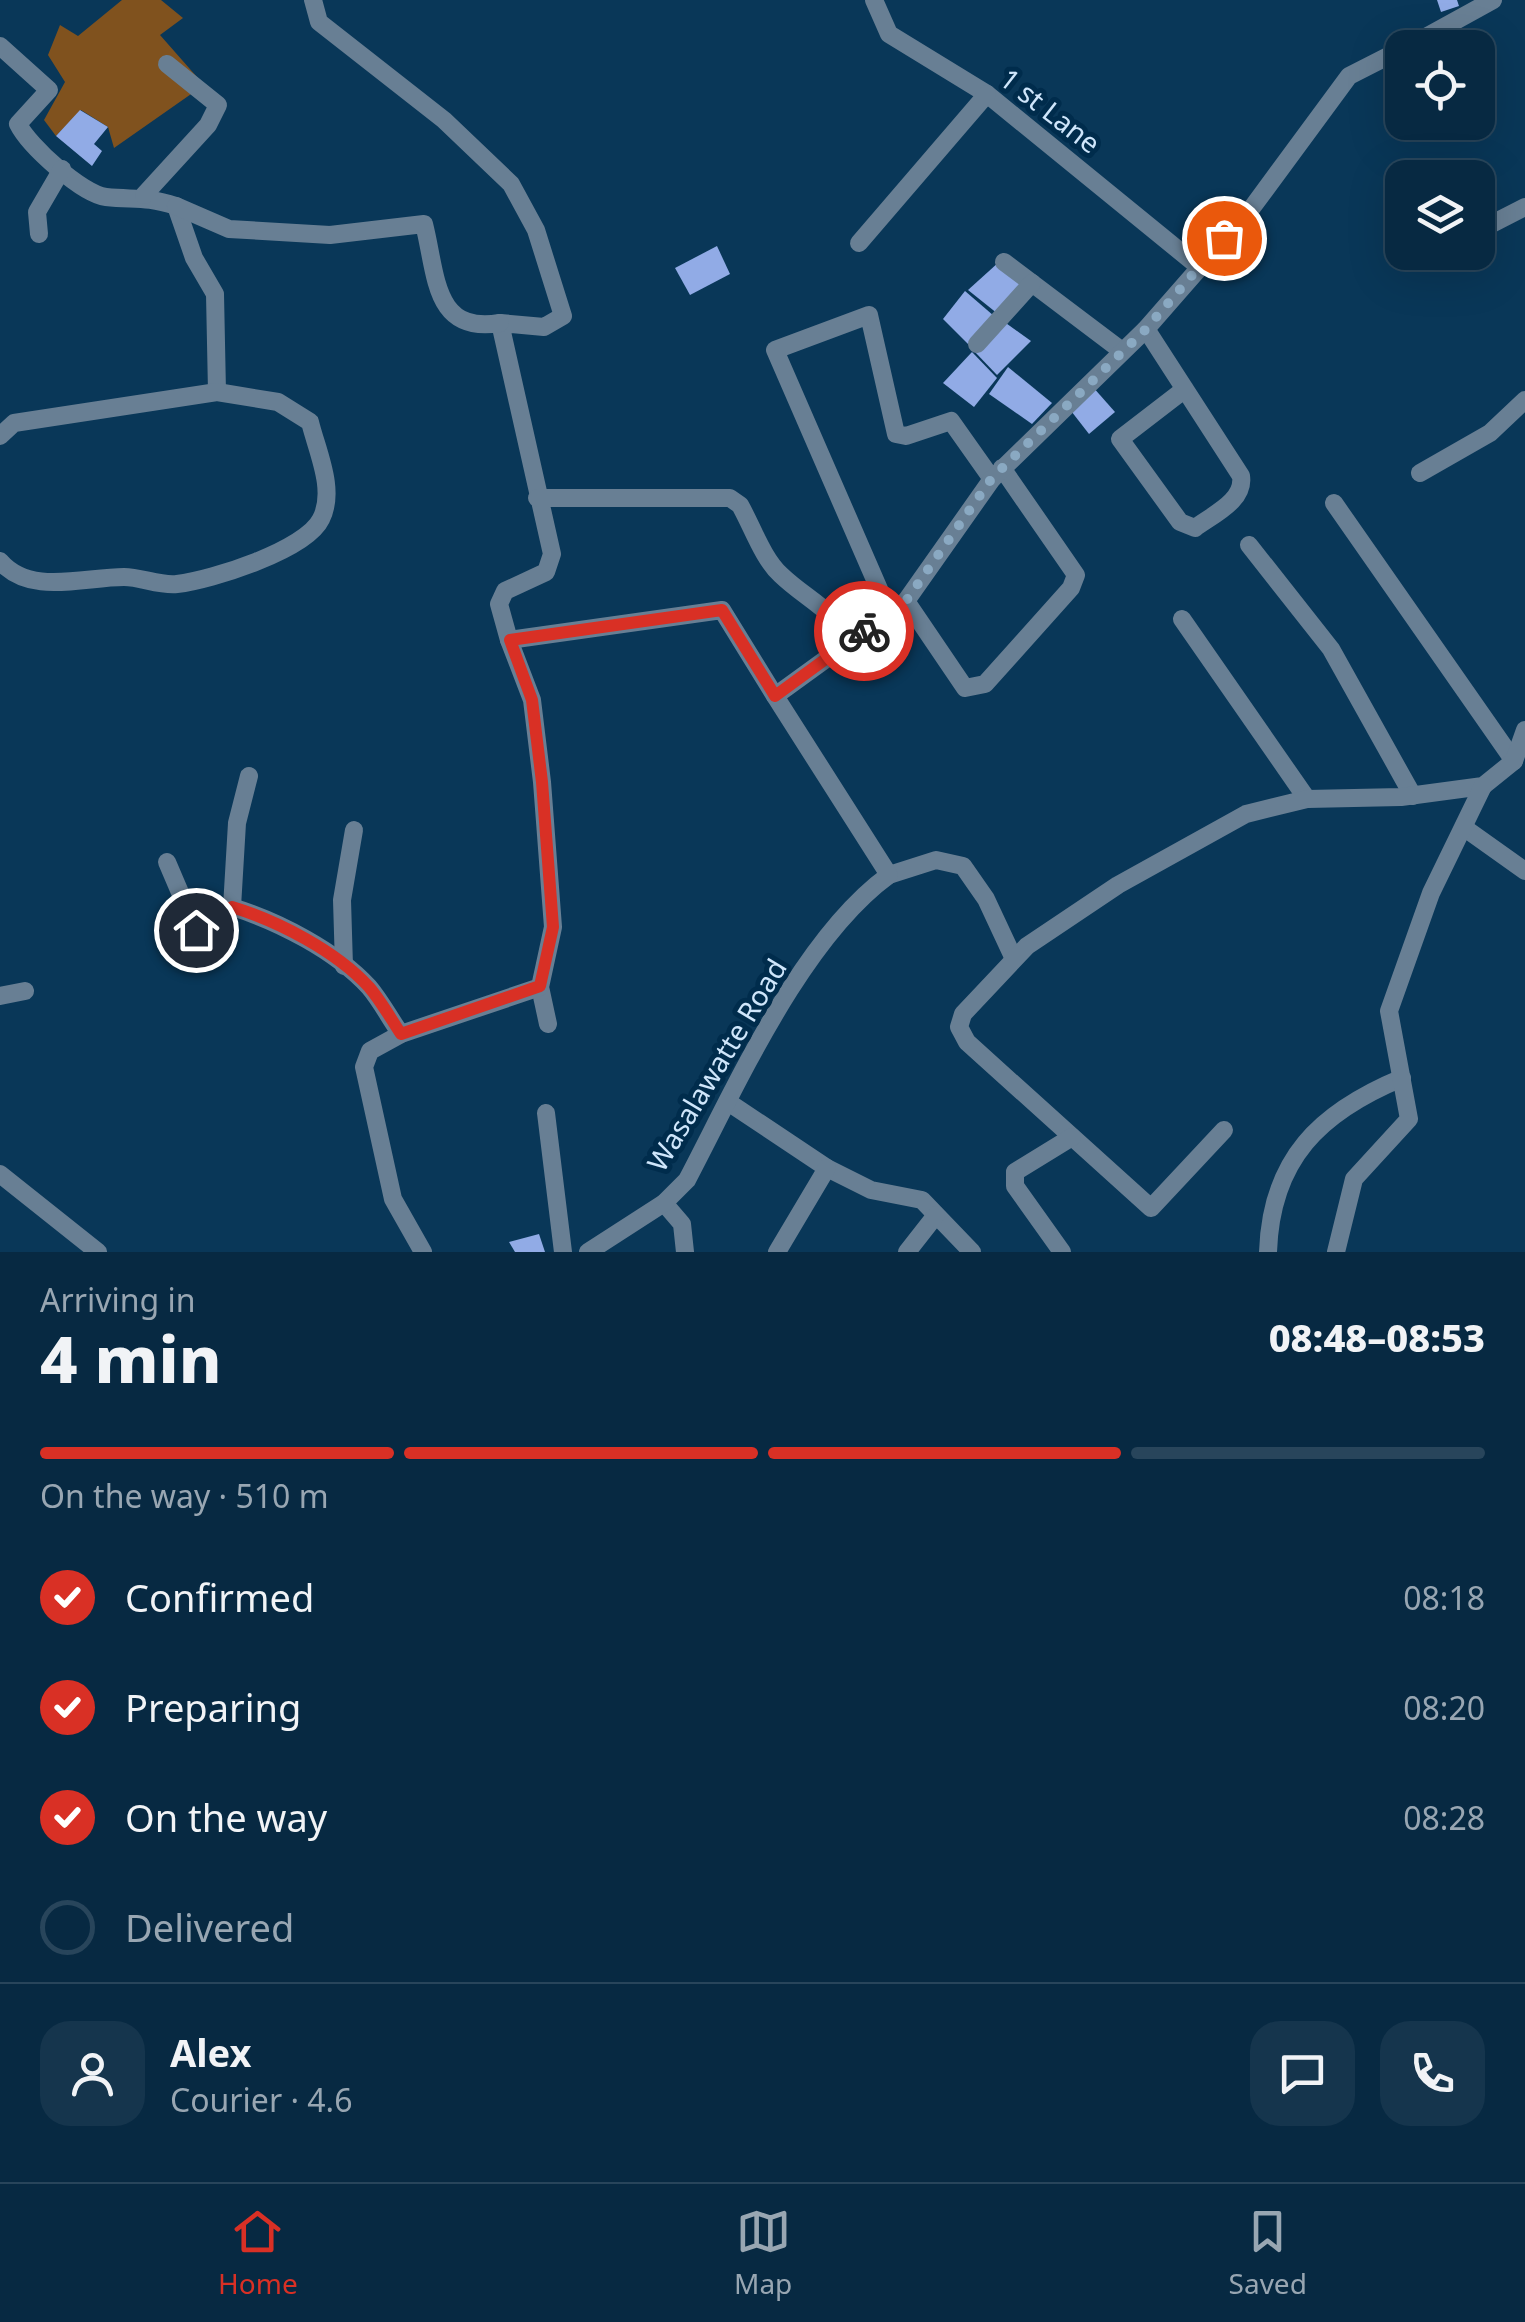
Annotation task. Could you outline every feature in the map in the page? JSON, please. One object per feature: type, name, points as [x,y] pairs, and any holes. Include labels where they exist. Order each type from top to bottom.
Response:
[{"type":"street","points":[[25,112],[18,124],[36,152],[102,197],[144,196],[229,229],[330,236],[424,224],[444,301],[456,320],[472,327],[500,322],[544,327],[563,316],[536,230],[511,184],[444,120],[319,22],[313,0]]},
{"type":"street","name":"1 st Lane","points":[[874,0],[889,34],[987,94],[1198,266]]},
{"type":"street","points":[[1437,30],[1493,0]]},
{"type":"street","points":[[0,46],[49,90],[0,129]]},
{"type":"street","points":[[775,696],[906,601],[997,473],[1146,329],[1251,210],[1349,76],[1385,58]]},
{"type":"street","points":[[144,196],[208,125],[218,105],[167,64]]},
{"type":"street","points":[[860,243],[987,94]]},
{"type":"street","points":[[38,234],[36,212],[62,169]]},
{"type":"street","points":[[176,206],[194,258],[215,294],[217,392]]},
{"type":"street","points":[[1495,222],[1525,207]]},
{"type":"street","points":[[1004,262],[1122,352]]},
{"type":"street","points":[[977,344],[1032,283]]},
{"type":"street","points":[[889,612],[775,350],[869,315],[896,434],[906,436],[950,421],[997,473],[1076,574],[1071,588],[985,684],[972,689],[965,688],[906,601]]},
{"type":"street","points":[[500,322],[552,554],[546,572],[505,590],[499,604],[532,700],[542,782],[553,927],[540,986],[548,1024]]},
{"type":"street","points":[[1146,329],[1241,476],[1238,496],[1195,528],[1180,522],[1120,440],[1184,388]]},
{"type":"street","points":[[0,436],[14,424],[217,392],[278,402],[310,422],[327,489],[324,514],[312,536],[243,566],[176,584],[127,576],[46,583],[11,574],[0,561]]},
{"type":"street","points":[[1420,473],[1490,434],[1525,400]]},
{"type":"street","points":[[537,498],[730,498],[740,505],[778,574],[818,600],[840,622],[850,641]]},
{"type":"street","points":[[1334,503],[1514,762]]},
{"type":"street","points":[[1248,544],[1331,649],[1413,796]]},
{"type":"street","points":[[510,640],[722,610],[889,876],[936,860],[964,866],[986,899],[1014,959]]},
{"type":"street","points":[[1182,618],[1307,798]]},
{"type":"street","points":[[1224,1130],[1151,1208],[967,1042],[958,1027],[964,1014],[1027,946],[1118,885],[1246,814],[1307,798],[1413,796],[1483,786],[1514,762],[1525,730]]},
{"type":"street","points":[[232,907],[236,823],[250,776]]},
{"type":"street","points":[[1336,1252],[1354,1180],[1409,1118],[1390,1011],[1431,893],[1466,829],[1483,786]]},
{"type":"street","points":[[1466,829],[1525,871]]},
{"type":"street","points":[[344,966],[342,900],[354,830]]},
{"type":"street","points":[[168,862],[196,930]]},
{"type":"street","name":"Wasalawatte Road","points":[[588,1252],[664,1203],[687,1180],[784,996],[868,890],[889,876]]},
{"type":"street","points":[[170,945],[232,907],[264,917],[344,966],[368,987],[401,1034]]},
{"type":"street","points":[[423,1252],[393,1199],[364,1067],[370,1051],[401,1034],[540,986]]},
{"type":"street","points":[[0,996],[25,991]]},
{"type":"street","points":[[1268,1252],[1270,1210],[1311,1131],[1361,1095],[1402,1078]]},
{"type":"street","points":[[728,1102],[828,1168],[872,1190],[922,1200],[972,1252]]},
{"type":"street","points":[[546,1113],[563,1252]]},
{"type":"street","points":[[1062,1252],[1015,1186],[1015,1172],[1072,1138]]},
{"type":"street","points":[[777,1252],[828,1168]]},
{"type":"street","points":[[0,1174],[98,1252]]},
{"type":"street","points":[[664,1203],[682,1224],[685,1252]]},
{"type":"street","points":[[906,1252],[936,1215]]},
{"type":"shaded area","points":[[122,0],[161,0],[183,18],[160,35],[204,85],[114,148],[108,127],[81,110],[56,136],[44,120],[65,82],[48,55],[60,25],[78,36]]},
{"type":"building","points":[[1437,0],[1457,0],[1459,6],[1441,12]]},
{"type":"building","points":[[80,110],[108,127],[94,144],[102,151],[92,166],[56,136]]},
{"type":"building","points":[[717,246],[730,274],[690,295],[675,268]]},
{"type":"building","points":[[999,262],[1025,284],[998,314],[968,290]]},
{"type":"building","points":[[965,291],[994,316],[968,344],[943,319]]},
{"type":"building","points":[[1003,321],[1031,341],[997,375],[974,351]]},
{"type":"building","points":[[972,352],[997,378],[974,407],[943,383]]},
{"type":"building","points":[[1008,367],[1052,403],[1032,424],[989,394]]},
{"type":"building","points":[[1092,386],[1115,412],[1089,434],[1068,407]]},
{"type":"building","points":[[539,1234],[545,1252],[515,1252],[509,1242]]},
{"type":"way so far","points":[[864,631],[906,601],[992,478],[1146,329],[1224,238]]},
{"type":"route","points":[[196,930],[232,907],[264,917],[344,966],[368,987],[401,1034],[540,986],[553,927],[542,782],[532,700],[510,640],[578,634],[722,610],[775,696],[864,631]]}]
